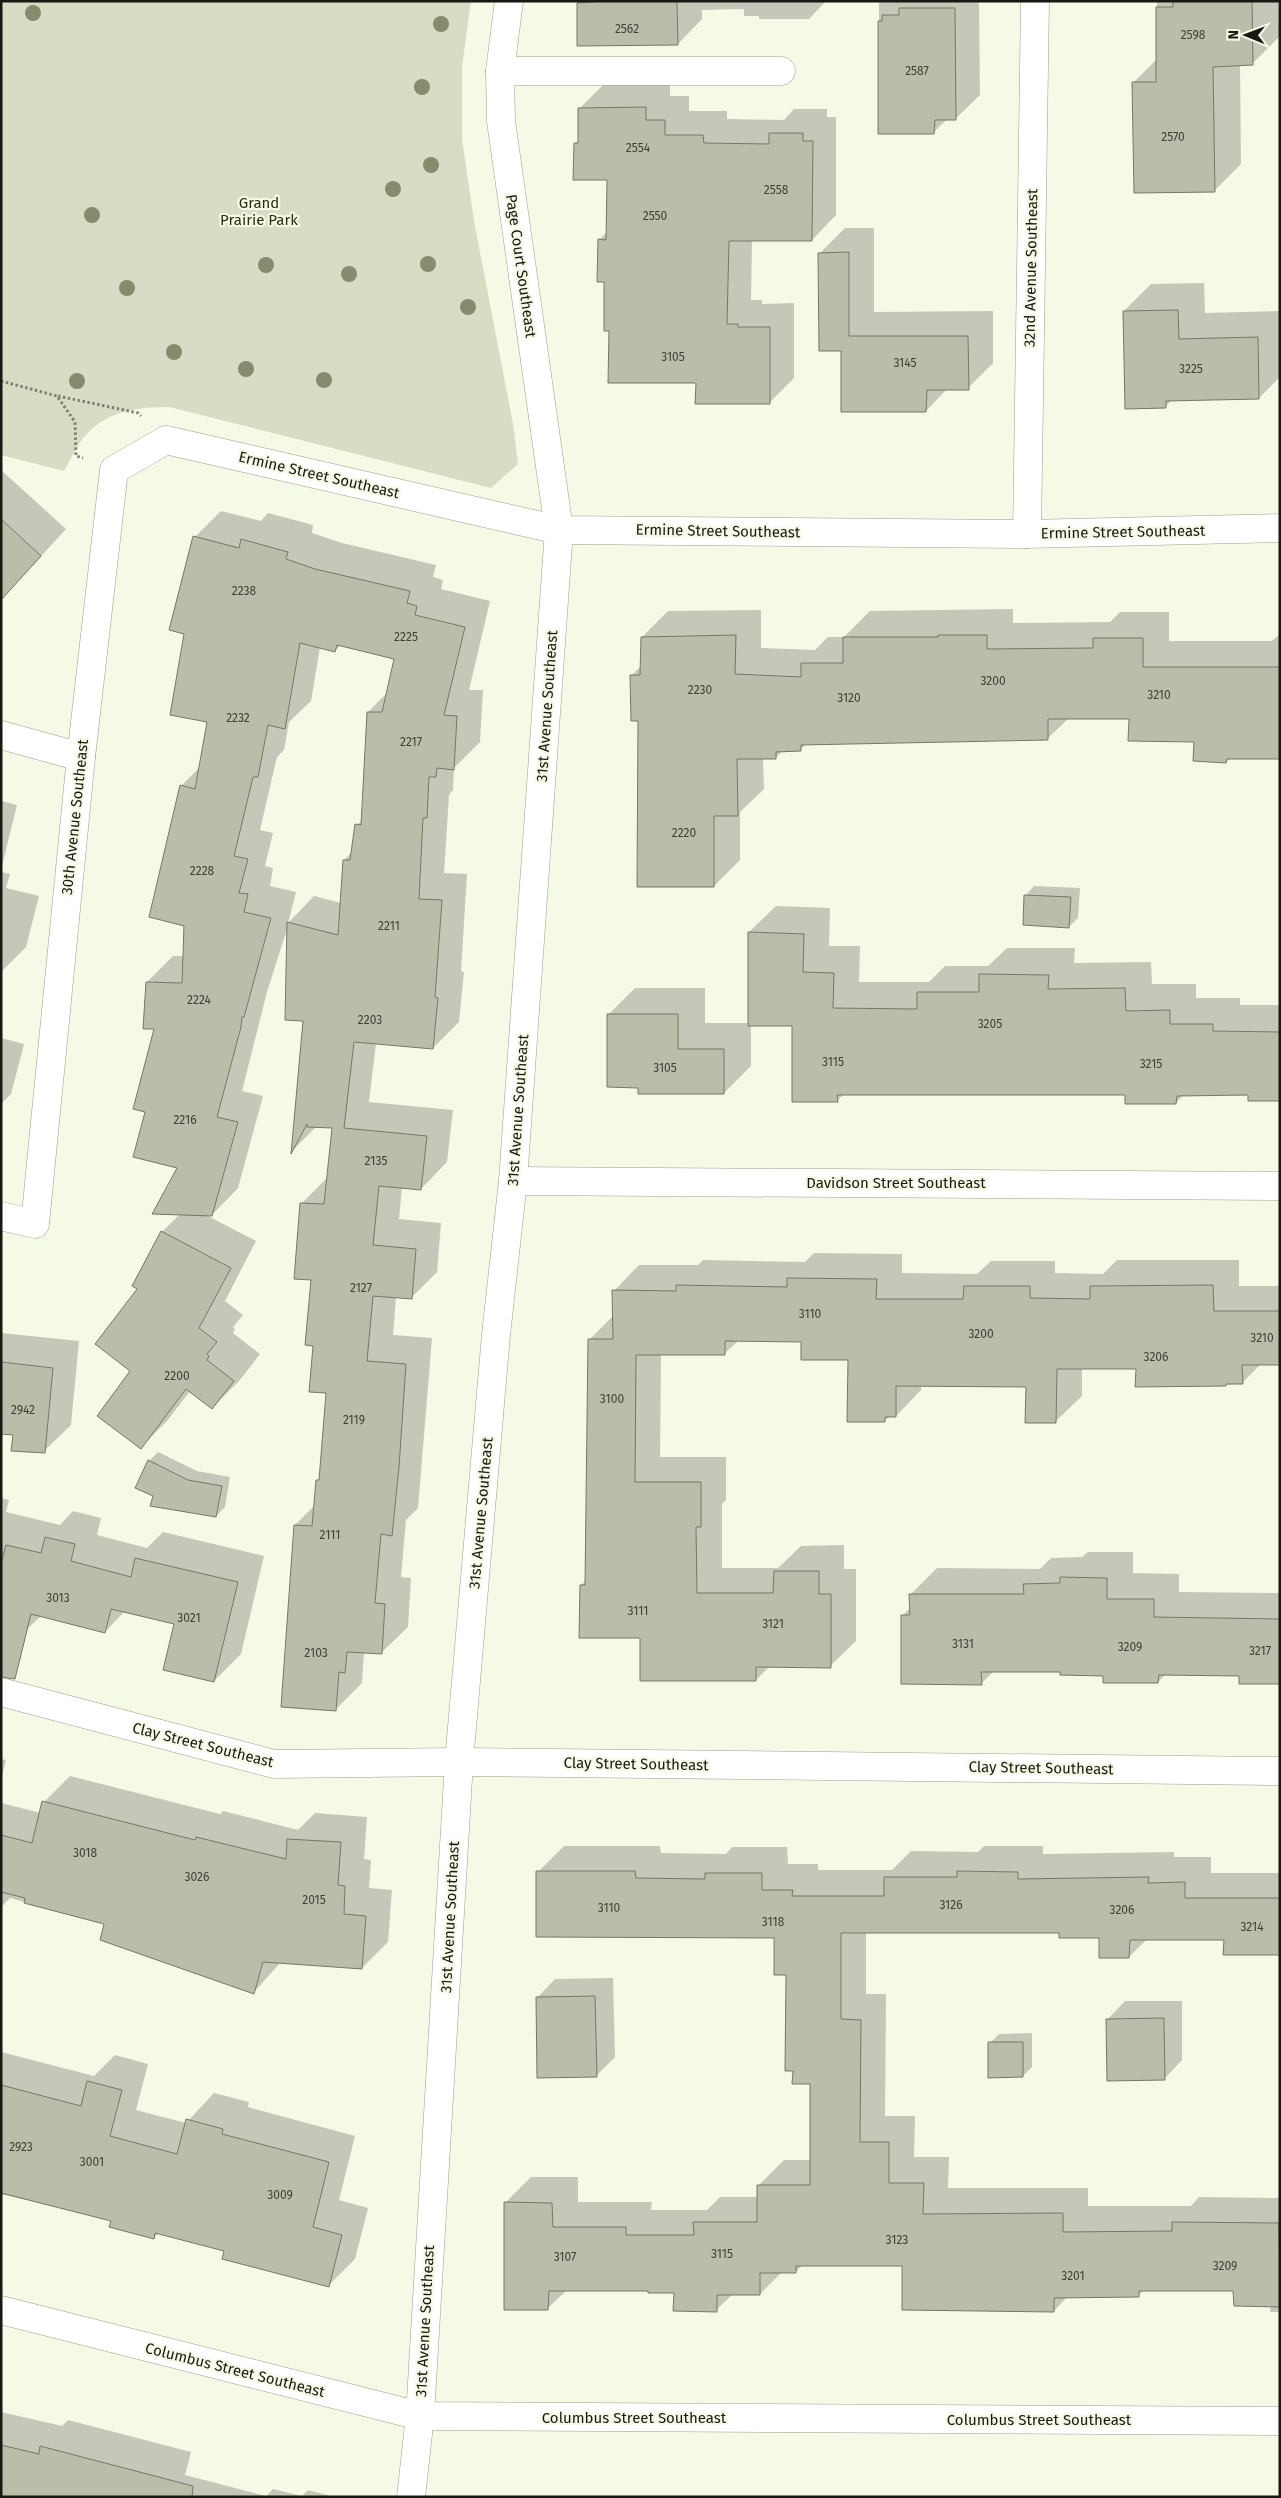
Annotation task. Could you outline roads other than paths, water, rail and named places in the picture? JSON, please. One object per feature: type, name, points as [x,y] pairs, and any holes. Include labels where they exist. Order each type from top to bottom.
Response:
[{"type":"street","name":"Page Court Southeast","points":[[509,1],[500,70],[501,121],[559,530]]},
{"type":"street","name":"32nd Avenue Southeast","points":[[1027,534],[1035,1]]},
{"type":"street","points":[[500,70],[781,71]]},
{"type":"street","name":"Ermine Street Southeast","points":[[114,470],[166,440],[559,530],[1027,534],[1280,528]]},
{"type":"street","name":"30th Avenue Southeast","points":[[1,1216],[35,1224],[81,757],[114,470]]},
{"type":"street","name":"31st Avenue Southeast","points":[[411,2497],[420,2416],[459,1762],[496,1335],[513,1181],[559,530]]},
{"type":"street","points":[[1,735],[81,757]]},
{"type":"street","name":"Davidson Street Southeast","points":[[513,1181],[1280,1186]]},
{"type":"street","name":"Clay Street Southeast","points":[[1,1692],[274,1764],[459,1762],[1280,1771]]},
{"type":"street","name":"Columbus Street Southeast","points":[[1,2310],[420,2416],[1280,2421]]},
{"type":"park label","name":"Grand Prairie Park","points":[[259,212]]}]
